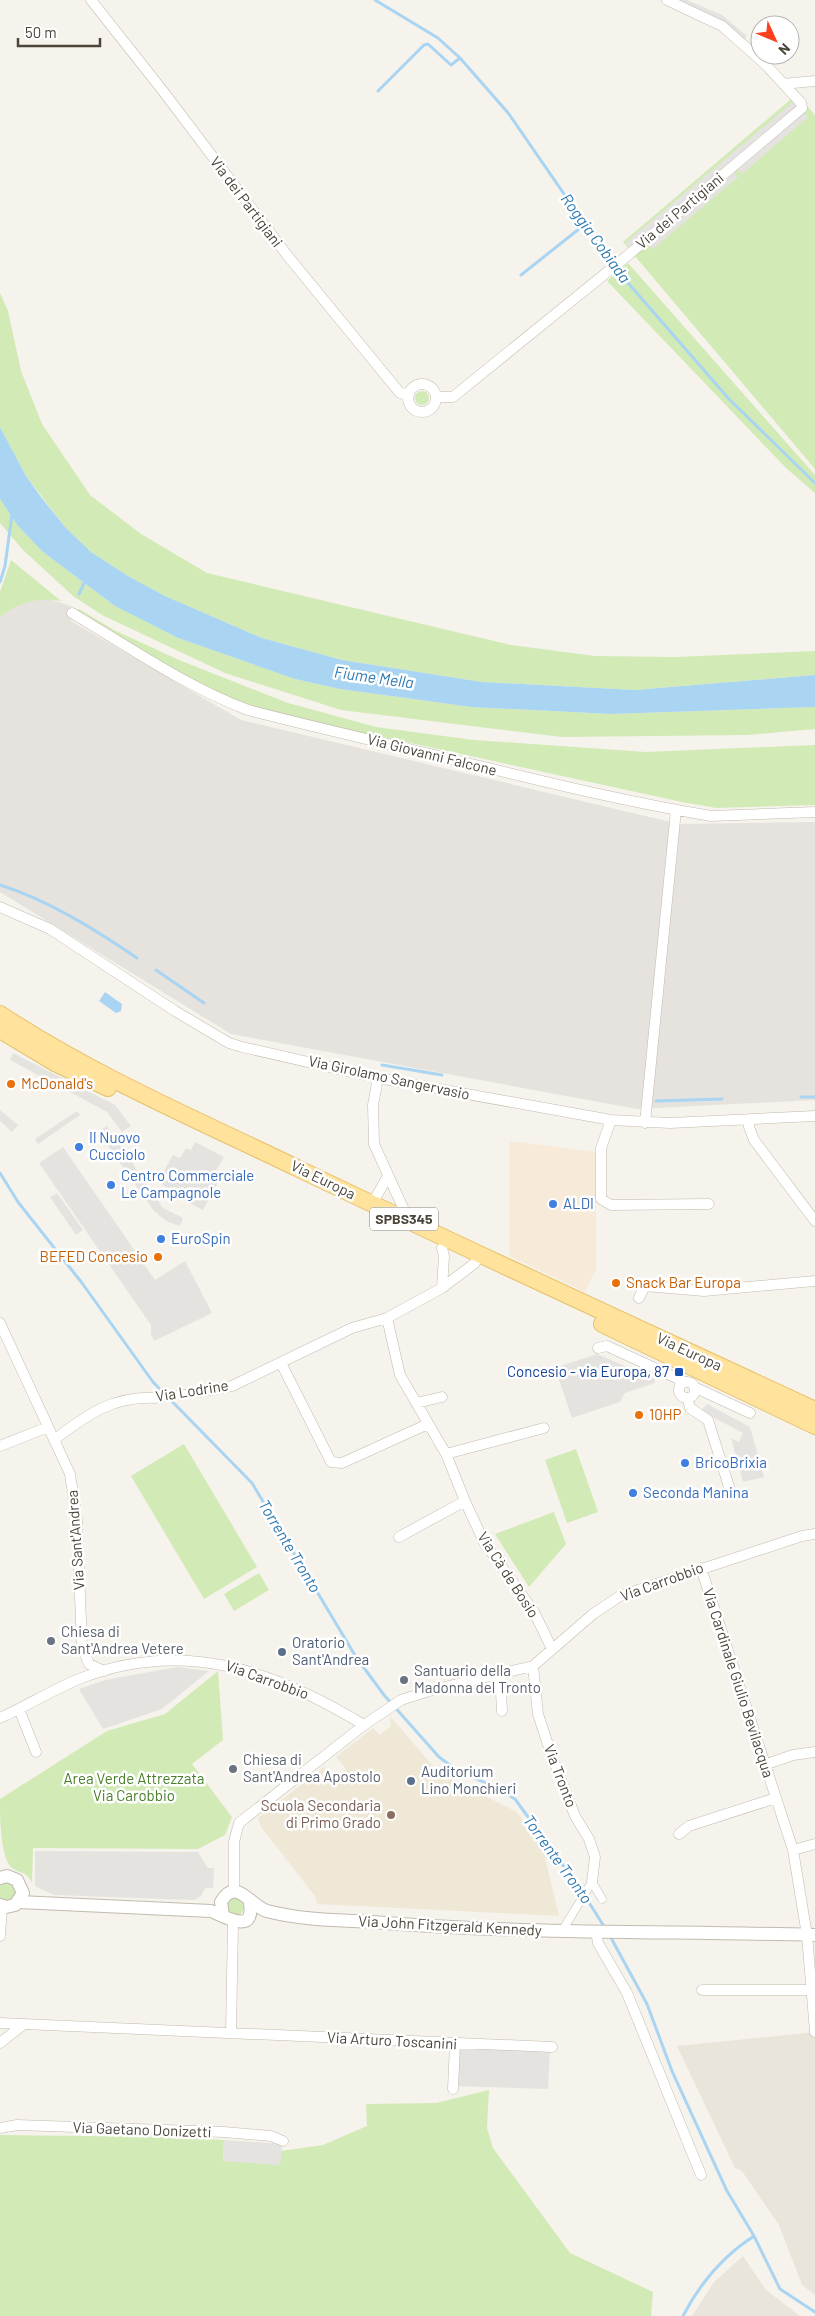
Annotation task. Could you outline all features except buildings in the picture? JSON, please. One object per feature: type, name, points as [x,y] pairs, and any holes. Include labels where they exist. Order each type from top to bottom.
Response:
[{"type":"main road","name":"Via Europa","points":[[0,1014],[99,1072],[409,1222],[815,1410]]},
{"type":"main road","name":"Via Europa","points":[[0,1030],[55,1063],[815,1426]]},
{"type":"street","name":"Via dei Partigiani","points":[[91,0],[163,91],[287,255],[400,393],[409,395],[411,405],[420,411],[433,406],[436,397],[454,397],[627,256],[802,108],[801,103],[783,84]]},
{"type":"street","points":[[667,0],[722,26],[783,84],[815,81]]},
{"type":"street","points":[[409,395],[413,388],[424,384],[434,390],[436,397]]},
{"type":"street","name":"Via Giovanni Falcone","points":[[72,613],[187,682],[221,700],[248,710],[526,778],[676,810],[711,816],[815,812]]},
{"type":"street","points":[[645,1123],[676,810]]},
{"type":"street","name":"Via Girolamo Sangervasio","points":[[0,907],[50,929],[175,1011],[229,1043],[378,1078],[611,1120],[645,1123],[815,1116]]},
{"type":"street","points":[[378,1078],[373,1106],[374,1144],[409,1222]]},
{"type":"street","points":[[749,1119],[749,1127],[754,1140],[815,1222]]},
{"type":"street","points":[[611,1120],[601,1148],[601,1199],[603,1202],[611,1205],[709,1204]]},
{"type":"street","points":[[372,1204],[388,1176]]},
{"type":"street","points":[[442,1248],[444,1256],[442,1288]]},
{"type":"street","points":[[387,1318],[442,1288],[476,1264]]},
{"type":"street","points":[[639,1298],[645,1286],[704,1291],[815,1281]]},
{"type":"street","name":"Via Lodrine","points":[[55,1439],[79,1421],[105,1406],[133,1397],[156,1398],[232,1386],[352,1328],[387,1318]]},
{"type":"street","name":"Via Cà de Bosio","points":[[387,1318],[400,1375],[446,1454],[464,1501],[484,1542],[534,1612],[552,1649]]},
{"type":"street","name":"Via Sant'Andrea","points":[[0,1323],[70,1474],[77,1520],[82,1647],[89,1664],[104,1671]]},
{"type":"street","name":"Via Europa","points":[[598,1348],[607,1346],[750,1413]]},
{"type":"street","points":[[281,1363],[331,1462],[342,1463],[428,1424]]},
{"type":"street","name":"Via Europa","points":[[688,1399],[680,1396],[678,1392],[681,1385],[690,1385]]},
{"type":"street","name":"Via Europa","points":[[688,1399],[694,1394],[690,1385]]},
{"type":"street","points":[[416,1403],[442,1397]]},
{"type":"street","name":"Via Europa","points":[[688,1399],[690,1408],[708,1420],[731,1493]]},
{"type":"street","points":[[0,1446],[48,1427]]},
{"type":"street","points":[[446,1454],[544,1428]]},
{"type":"street","points":[[399,1537],[464,1501]]},
{"type":"street","name":"Via Carrobbio","points":[[234,1892],[234,1842],[239,1823],[383,1711],[401,1700],[432,1690],[533,1666],[593,1614],[620,1596],[700,1568],[802,1536],[815,1534]]},
{"type":"street","name":"Via Cardinale Giulio Bevilacqua","points":[[700,1568],[793,1850],[811,1935],[810,1990],[815,2032]]},
{"type":"street","name":"Via Carrobbio","points":[[0,1718],[78,1679],[104,1671],[177,1658],[228,1664],[329,1703],[364,1725]]},
{"type":"street","name":"Via Tronto","points":[[533,1666],[538,1714],[551,1754],[575,1816],[589,1838],[596,1857],[590,1885]]},
{"type":"street","points":[[500,1674],[502,1711]]},
{"type":"street","points":[[19,1710],[36,1752]]},
{"type":"street","points":[[764,1764],[793,1755],[815,1752]]},
{"type":"street","name":"Via Cardinale Giulio Bevilacqua","points":[[679,1834],[690,1826],[776,1798]]},
{"type":"street","points":[[793,1850],[815,1844]]},
{"type":"street","points":[[1,1875],[12,1877],[22,1888],[56,1903]]},
{"type":"street","points":[[562,1932],[590,1885],[602,1899]]},
{"type":"street","points":[[18,1902],[22,1888]]},
{"type":"street","points":[[190,1910],[221,1902],[228,1893],[234,1892]]},
{"type":"street","name":"Via John Fitzgerald Kennedy","points":[[234,1892],[244,1894],[250,1902],[265,1910],[304,1917],[562,1932],[811,1935]]},
{"type":"street","points":[[0,1936],[1,1906],[11,1907],[18,1902],[210,1911],[228,1919]]},
{"type":"street","points":[[221,1902],[228,1919],[231,2033]]},
{"type":"street","points":[[247,1917],[250,1902]]},
{"type":"street","name":"Via John Fitzgerald Kennedy","points":[[228,1919],[243,1920],[247,1917],[272,1920],[304,1917]]},
{"type":"street","points":[[597,1932],[598,1943],[627,1993],[645,2034],[701,2175]]},
{"type":"street","points":[[702,1990],[810,1990]]},
{"type":"street","name":"Via Arturo Toscanini","points":[[0,2023],[552,2047]]},
{"type":"street","points":[[0,2043],[24,2024]]},
{"type":"street","points":[[453,2089],[454,2044]]},
{"type":"street","name":"Via Gaetano Donizetti","points":[[0,2128],[16,2125],[224,2132],[271,2136],[283,2141]]},
{"type":"shaded area","points":[[671,0],[687,0],[722,15],[747,36],[742,41]]},
{"type":"shaded area","points":[[794,101],[799,106],[631,249],[625,243]]},
{"type":"shaded area","points":[[803,111],[808,117],[742,174],[735,167]]},
{"type":"shaded area","points":[[732,170],[738,177],[653,249],[647,242]]},
{"type":"shaded area","points":[[49,599],[71,606],[71,621],[241,720],[679,824],[815,822],[815,1100],[637,1109],[231,1034],[0,892],[0,617],[15,606],[33,600]]},
{"type":"shaded area","points":[[13,1053],[115,1105],[131,1126],[122,1132],[107,1112],[10,1060]]},
{"type":"shaded area","points":[[0,1110],[18,1125],[12,1132],[0,1121]]},
{"type":"shaded area","points":[[77,1111],[80,1115],[38,1144],[35,1139]]},
{"type":"shaded area","points":[[107,1126],[163,1208],[183,1218],[180,1226],[168,1222],[154,1211],[98,1132]]},
{"type":"shaded area","name":"ALDI","points":[[509,1141],[596,1152],[596,1269],[585,1292],[509,1256]]},
{"type":"shaded area","points":[[195,1142],[224,1157],[214,1174],[221,1177],[203,1210],[171,1194],[159,1180],[173,1155],[180,1158],[186,1148],[191,1150]]},
{"type":"shaded area","points":[[63,1147],[155,1280],[185,1261],[212,1313],[154,1341],[151,1334],[151,1325],[39,1163]]},
{"type":"shaded area","points":[[57,1193],[83,1230],[76,1235],[50,1197]]},
{"type":"shaded area","points":[[597,1354],[655,1379],[655,1383],[625,1393],[620,1402],[572,1418],[555,1368]]},
{"type":"shaded area","points":[[707,1404],[750,1427],[764,1477],[743,1482],[731,1438],[739,1442],[743,1433],[701,1411]]},
{"type":"shaded area","points":[[177,1667],[209,1671],[162,1709],[103,1729],[79,1689],[105,1680]]},
{"type":"shaded area","name":"Scuola Secondaria di Primo Grado","points":[[390,1716],[439,1773],[517,1812],[543,1849],[559,1916],[317,1904],[315,1896],[261,1827],[258,1818],[324,1767],[333,1779],[346,1769],[336,1757],[373,1728],[380,1735],[391,1726]]},
{"type":"shaded area","points":[[35,1851],[198,1852],[208,1868],[214,1868],[213,1888],[205,1888],[201,1896],[194,1900],[54,1895],[35,1886]]},
{"type":"shaded area","points":[[815,2032],[815,2295],[802,2285],[779,2225],[742,2171],[735,2168],[677,2046]]},
{"type":"shaded area","points":[[457,2048],[550,2051],[548,2089],[456,2086]]},
{"type":"shaded area","points":[[224,2140],[282,2144],[280,2165],[223,2161]]},
{"type":"shaded area","points":[[743,2256],[766,2290],[800,2316],[692,2316],[714,2282]]},
{"type":"green space","points":[[797,94],[815,115],[815,469],[623,242]]},
{"type":"green space","points":[[628,263],[815,475],[815,493],[786,468],[607,281]]},
{"type":"green space","points":[[0,293],[8,311],[21,371],[42,424],[90,495],[141,534],[207,573],[511,645],[595,656],[675,657],[815,651],[815,675],[635,690],[482,682],[342,660],[262,638],[165,596],[128,576],[91,552],[66,528],[26,476],[0,427]]},
{"type":"green space","points":[[419,391],[425,391],[429,398],[425,405],[419,405],[415,401],[415,395]]},
{"type":"green space","points":[[0,499],[18,526],[43,552],[115,606],[178,638],[295,679],[340,689],[471,707],[611,714],[815,707],[815,729],[747,735],[562,737],[341,710],[225,673],[102,615],[73,596],[22,549],[0,523]]},
{"type":"green space","points":[[11,560],[61,601],[36,600],[21,604],[0,617],[0,592]]},
{"type":"green space","points":[[79,609],[114,630],[179,660],[288,703],[376,727],[474,740],[646,752],[815,745],[815,805],[716,808],[682,802],[323,724],[246,704],[197,684],[76,610]]},
{"type":"green space","points":[[184,1444],[257,1567],[204,1599],[131,1476]]},
{"type":"green space","points":[[576,1449],[598,1512],[567,1523],[545,1460]]},
{"type":"green space","points":[[554,1512],[566,1544],[529,1587],[495,1534]]},
{"type":"green space","points":[[259,1573],[269,1590],[234,1611],[224,1594]]},
{"type":"green space","name":"Area Verde Attrezzata Via Carobbio","points":[[218,1671],[223,1740],[192,1764],[232,1817],[225,1835],[198,1849],[33,1848],[32,1883],[28,1876],[11,1867],[7,1861],[3,1845],[0,1799],[107,1731],[165,1714]]},
{"type":"green space","points":[[4,1880],[18,1887],[14,1901],[0,1900],[0,1883]]},
{"type":"green space","points":[[231,1898],[239,1898],[244,1903],[242,1914],[231,1916],[226,1911],[226,1903]]},
{"type":"green space","points":[[489,2090],[487,2128],[493,2148],[570,2253],[653,2292],[651,2316],[0,2316],[0,2135],[170,2137],[224,2140],[223,2161],[280,2164],[281,2151],[323,2145],[367,2126],[366,2104],[436,2103]]},
{"type":"water","name":"Fiume Mella","points":[[0,427],[26,476],[41,497],[66,528],[91,552],[128,576],[165,596],[262,638],[342,660],[482,682],[635,690],[815,675],[815,707],[611,714],[471,707],[340,689],[295,679],[178,638],[115,606],[43,552],[18,526],[0,499]]},
{"type":"water","points":[[105,992],[122,1004],[121,1011],[116,1013],[99,1001]]},
{"type":"waterway","name":"Roggia Cobiada","points":[[375,0],[438,38],[460,58],[509,114],[615,268],[729,399],[815,483]]},
{"type":"waterway","points":[[378,91],[424,45],[428,44],[451,65],[460,58]]},
{"type":"waterway","points":[[521,275],[584,225]]},
{"type":"waterway","name":"Torrente Tronto","points":[[0,582],[5,566],[12,514]]},
{"type":"waterway","points":[[79,594],[85,581]]},
{"type":"waterway","points":[[0,885],[54,907],[88,926],[137,958]]},
{"type":"waterway","points":[[156,970],[204,1003]]},
{"type":"waterway","points":[[382,1065],[442,1075]]},
{"type":"waterway","points":[[801,1097],[815,1097]]},
{"type":"waterway","points":[[656,1101],[722,1099]]},
{"type":"waterway","name":"Torrente Tronto","points":[[0,1173],[18,1202],[82,1283],[153,1382],[252,1483],[356,1657],[384,1695],[439,1757],[455,1769],[499,1789],[515,1799],[583,1893],[605,1928]]},
{"type":"waterway","name":"Torrente Tronto","points":[[610,1936],[647,2004],[672,2071],[727,2191],[754,2236],[732,2252],[713,2271],[697,2292],[683,2316]]},
{"type":"waterway","points":[[754,2236],[780,2289],[815,2312]]},
{"type":"place","name":"McDonald's","points":[[11,1084]]},
{"type":"place","name":"Il Nuovo Cucciolo","points":[[79,1147]]},
{"type":"place","name":"Centro Commerciale Le Campagnole","points":[[111,1185]]},
{"type":"place","name":"ALDI","points":[[553,1204]]},
{"type":"place","name":"EuroSpin","points":[[161,1239]]},
{"type":"place","name":"BEFED Concesio","points":[[158,1257]]},
{"type":"place","name":"Snack Bar Europa","points":[[616,1283]]},
{"type":"place","name":"Concesio - via Europa, 87","points":[[679,1372]]},
{"type":"place","name":"10HP","points":[[639,1415]]},
{"type":"place","name":"BricoBrixia","points":[[685,1463]]},
{"type":"place","name":"Seconda Manina","points":[[633,1493]]},
{"type":"place","name":"Chiesa di Sant'Andrea Vetere","points":[[51,1641]]},
{"type":"place","name":"Oratorio Sant'Andrea","points":[[282,1652]]},
{"type":"place","name":"Santuario della Madonna del Tronto","points":[[404,1680]]},
{"type":"place","name":"Chiesa di Sant'Andrea Apostolo","points":[[233,1769]]},
{"type":"place","name":"Auditorium Lino Monchieri","points":[[411,1781]]},
{"type":"place","name":"Scuola Secondaria di Primo Grado","points":[[391,1815]]}]
